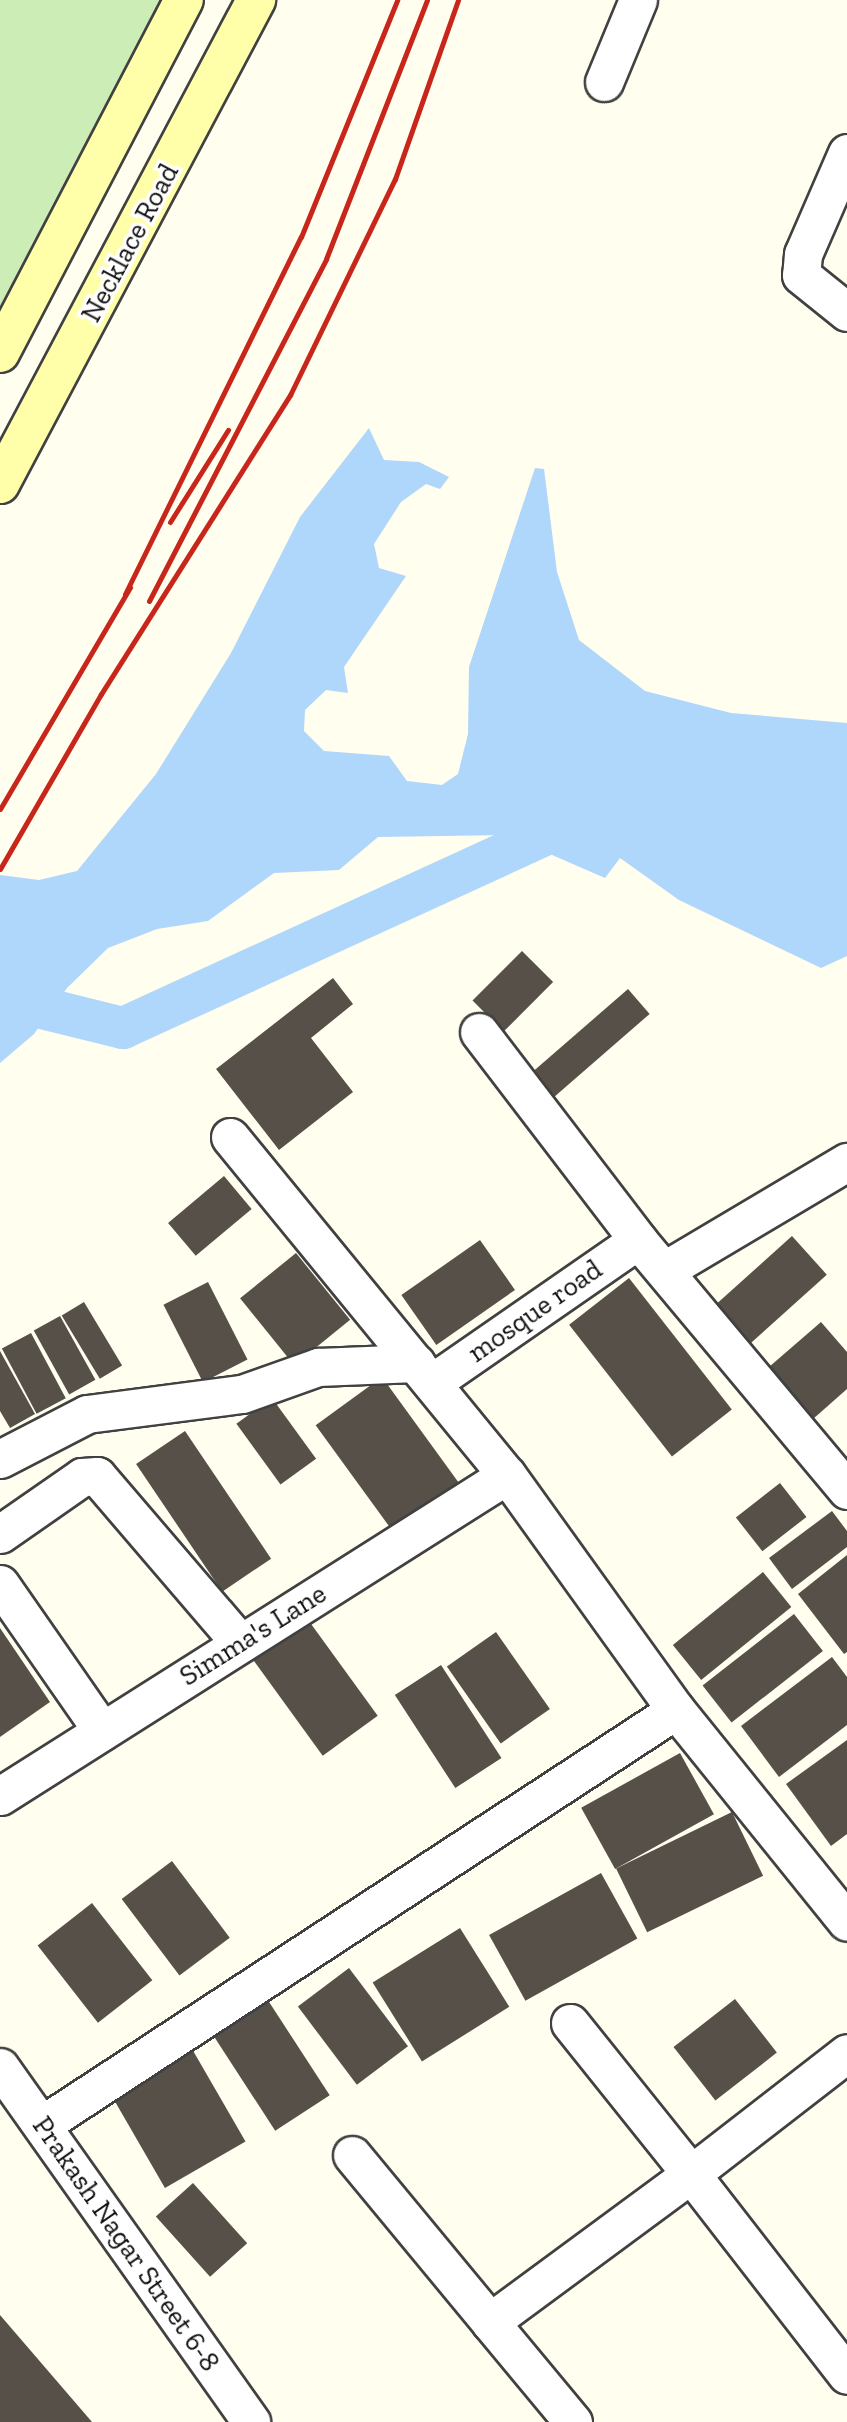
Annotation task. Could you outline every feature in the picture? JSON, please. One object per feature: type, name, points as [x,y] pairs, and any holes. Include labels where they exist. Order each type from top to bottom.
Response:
[{"type":"main road","points":[[0,352],[184,0]]},
{"type":"main road","name":"Necklace Road","points":[[0,484],[256,0]]},
{"type":"street","points":[[604,82],[638,0]]},
{"type":"street","points":[[847,153],[803,254],[801,275],[847,312]]},
{"type":"street","points":[[479,1032],[638,1240],[841,1469]]},
{"type":"street","points":[[230,1137],[507,1475],[676,1710],[847,1922]]},
{"type":"street","points":[[665,1270],[847,1162]]},
{"type":"street","name":"mosque road","points":[[424,1372],[638,1240]]},
{"type":"street","points":[[0,1459],[88,1414],[242,1394],[318,1367],[424,1372]]},
{"type":"street","name":"Simma's Lane","points":[[0,1796],[507,1475]]},
{"type":"street","points":[[0,1534],[82,1477],[97,1476],[240,1643]]},
{"type":"street","points":[[0,1584],[102,1731]]},
{"type":"street","points":[[43,2124],[676,1710]]},
{"type":"street","points":[[570,2024],[847,2375]]},
{"type":"street","points":[[490,2322],[691,2174],[847,2053]]},
{"type":"street","name":"Prakash Nagar Street 6-8","points":[[0,2067],[43,2124],[251,2422]]},
{"type":"street","points":[[352,2155],[573,2422]]},
{"type":"green space","points":[[0,0],[167,0],[0,311]]},
{"type":"water","points":[[369,428],[384,460],[419,462],[449,477],[440,489],[426,484],[401,502],[374,544],[379,568],[406,576],[344,667],[348,693],[326,690],[305,710],[304,731],[324,751],[389,756],[407,781],[442,785],[458,774],[468,734],[469,667],[535,468],[544,469],[557,572],[579,640],[645,691],[731,713],[847,723],[847,956],[821,968],[679,900],[620,858],[605,878],[506,835],[378,837],[339,870],[274,873],[208,921],[157,929],[108,948],[67,988],[34,1034],[0,1063],[0,875],[39,880],[77,871],[156,774],[231,653],[300,517]]},
{"type":"building","points":[[522,951],[553,982],[504,1032],[473,1000]]},
{"type":"building","points":[[333,978],[353,1004],[311,1038],[353,1092],[279,1150],[216,1069]]},
{"type":"building","points":[[628,989],[650,1014],[554,1097],[532,1072]]},
{"type":"building","points":[[224,1176],[252,1209],[196,1256],[168,1223]]},
{"type":"building","points":[[792,1236],[827,1275],[745,1348],[710,1310]]},
{"type":"building","points":[[480,1240],[515,1290],[436,1345],[401,1295]]},
{"type":"building","points":[[296,1253],[350,1320],[294,1365],[240,1298]]},
{"type":"building","points":[[629,1278],[732,1410],[672,1456],[569,1325]]},
{"type":"building","points":[[208,1282],[247,1360],[203,1382],[163,1305]]},
{"type":"building","points":[[84,1302],[122,1365],[100,1379],[62,1315]]},
{"type":"building","points":[[60,1316],[95,1380],[69,1394],[34,1331]]},
{"type":"building","points":[[821,1322],[847,1352],[847,1389],[813,1419],[769,1367]]},
{"type":"building","points":[[31,1333],[66,1398],[37,1414],[2,1348]]},
{"type":"building","points":[[0,1351],[35,1414],[10,1428],[0,1411]]},
{"type":"building","points":[[382,1377],[458,1482],[392,1530],[316,1425]]},
{"type":"building","points":[[272,1398],[316,1459],[280,1485],[236,1424]]},
{"type":"building","points":[[185,1431],[271,1559],[222,1592],[136,1464]]},
{"type":"building","points":[[780,1483],[806,1517],[762,1551],[736,1517]]},
{"type":"building","points":[[832,1511],[847,1531],[847,1547],[792,1589],[769,1558]]},
{"type":"building","points":[[847,1555],[847,1652],[844,1654],[798,1594]]},
{"type":"building","points":[[763,1572],[791,1607],[701,1680],[673,1645]]},
{"type":"building","points":[[794,1614],[823,1651],[732,1722],[703,1685]]},
{"type":"building","points":[[306,1617],[378,1716],[323,1756],[251,1657]]},
{"type":"building","points":[[0,1628],[50,1702],[0,1737]]},
{"type":"building","points":[[496,1632],[550,1709],[501,1743],[447,1666]]},
{"type":"building","points":[[832,1657],[847,1677],[847,1725],[779,1777],[741,1726]]},
{"type":"building","points":[[441,1665],[501,1758],[455,1788],[395,1695]]},
{"type":"building","points":[[847,1740],[847,1834],[831,1846],[786,1784]]},
{"type":"building","points":[[680,1753],[714,1814],[615,1869],[581,1808]]},
{"type":"building","points":[[732,1812],[763,1876],[647,1932],[616,1869]]},
{"type":"building","points":[[172,1861],[230,1938],[179,1976],[122,1899]]},
{"type":"building","points":[[601,1873],[637,1939],[525,2001],[489,1935]]},
{"type":"building","points":[[92,1903],[152,1980],[98,2023],[38,1945]]},
{"type":"building","points":[[460,1928],[509,2007],[422,2061],[373,1983]]},
{"type":"building","points":[[349,1968],[408,2046],[357,2085],[298,2007]]},
{"type":"building","points":[[260,1988],[330,2095],[275,2131],[205,2023]]},
{"type":"building","points":[[735,1999],[777,2053],[715,2101],[674,2047]]},
{"type":"building","points":[[188,2042],[246,2142],[165,2188],[107,2088]]},
{"type":"building","points":[[193,2183],[247,2243],[210,2277],[156,2216]]},
{"type":"building","points":[[0,2315],[92,2422],[0,2422]]},
{"type":"waterway","points":[[0,1010],[38,1007],[123,1028],[577,820]]},
{"type":"railway","points":[[125,594],[301,237],[397,0]]},
{"type":"railway","points":[[149,601],[326,259],[427,0]]},
{"type":"railway","points":[[0,869],[101,694],[290,395],[395,179],[458,0]]},
{"type":"railway","points":[[170,522],[228,430]]},
{"type":"railway","points":[[0,809],[130,587]]}]
